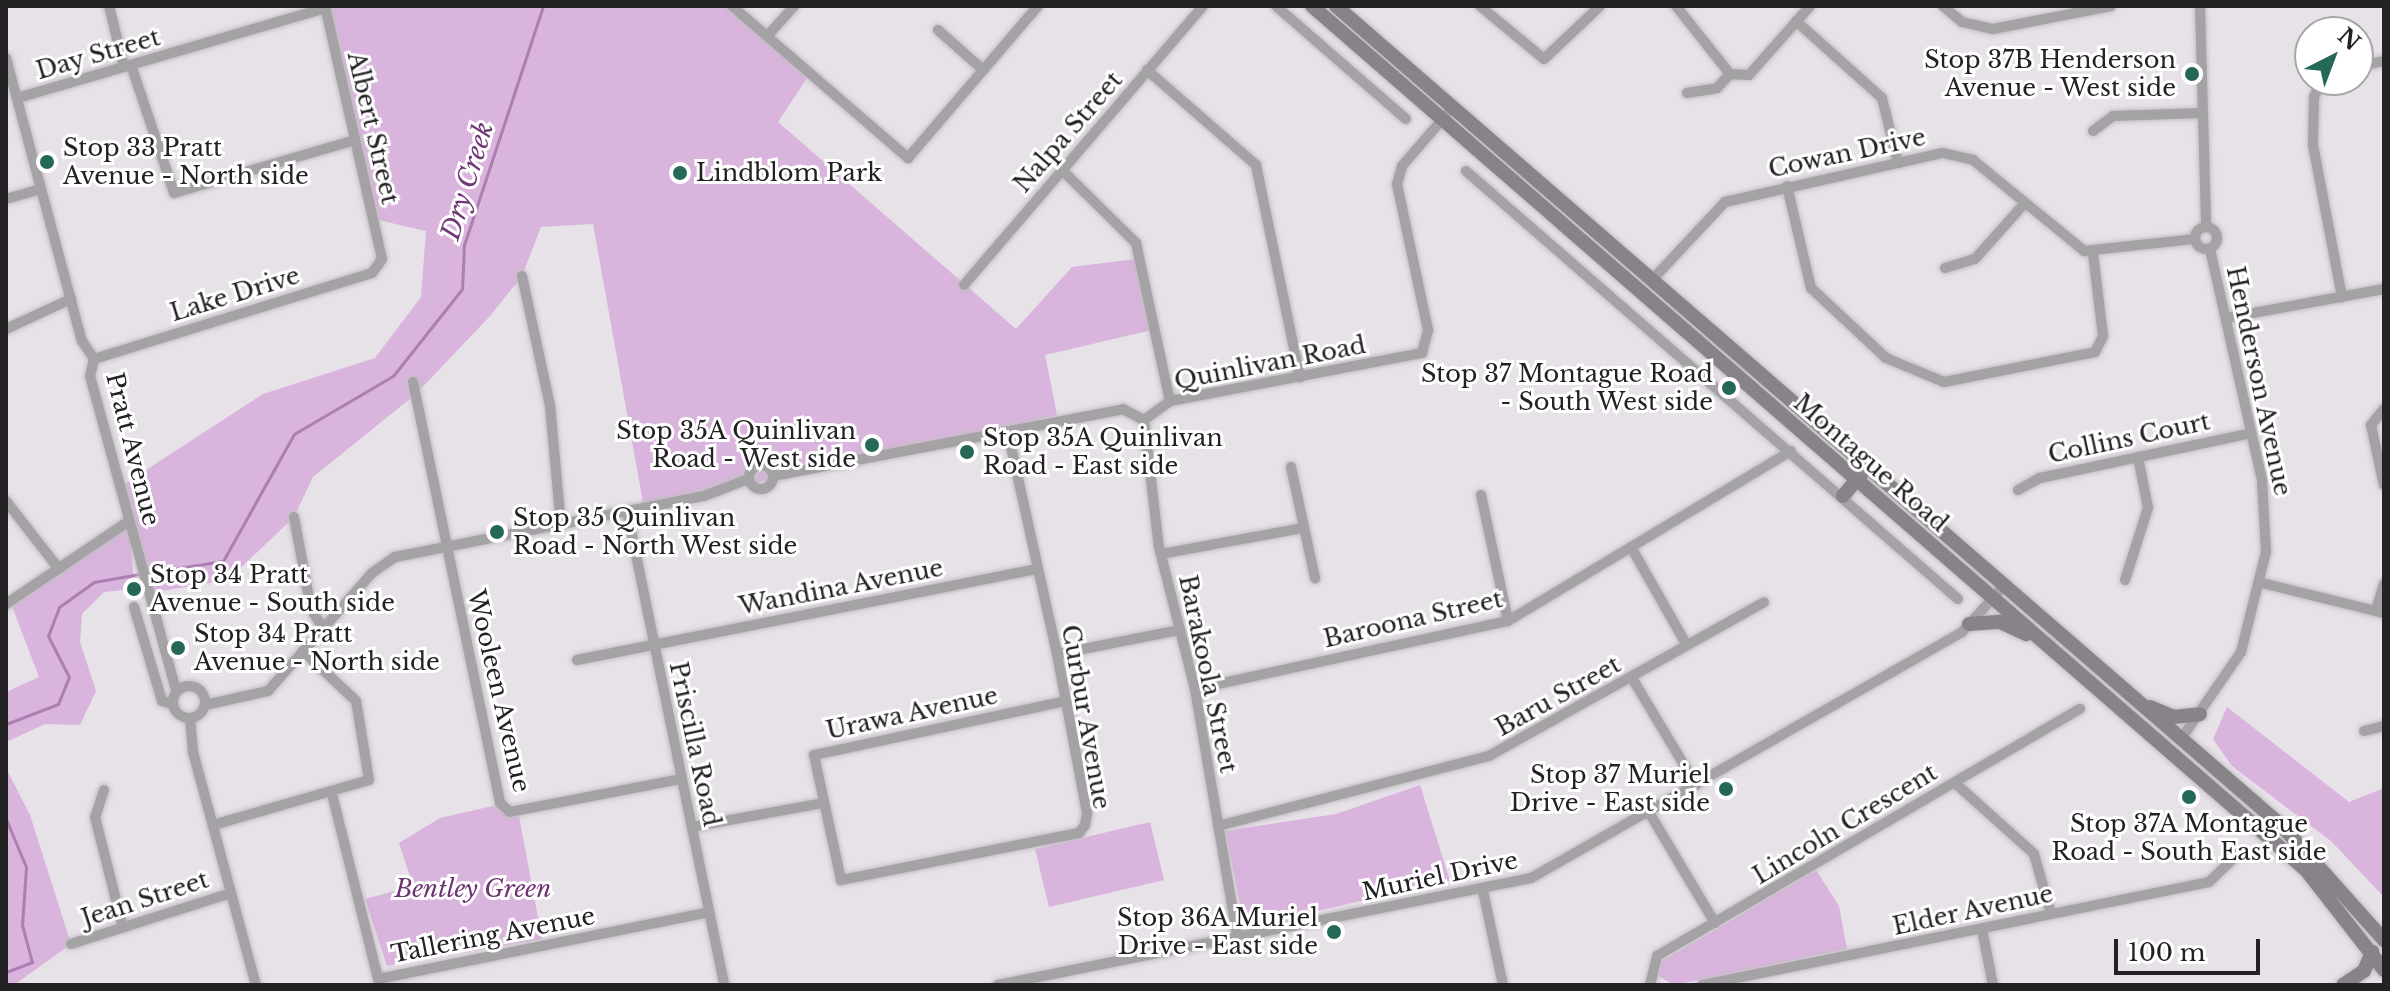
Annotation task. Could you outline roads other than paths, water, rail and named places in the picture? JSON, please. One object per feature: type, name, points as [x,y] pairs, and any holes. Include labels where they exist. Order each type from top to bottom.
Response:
[{"type":"main road","name":"Montague Road","points":[[1312,6],[2306,870],[2384,970]]},
{"type":"main road","name":"Montague Road","points":[[1336,6],[2181,739],[2354,901],[2384,940]]},
{"type":"main road","points":[[1641,292],[1652,280]]},
{"type":"main road","points":[[1843,496],[1867,466]]},
{"type":"main road","points":[[1969,624],[2000,622],[2044,643]]},
{"type":"main road","points":[[2136,700],[2173,717],[2200,714]]},
{"type":"main road","points":[[2171,752],[2181,739]]},
{"type":"main road","points":[[2354,901],[2384,925]]},
{"type":"main road","points":[[2343,985],[2364,971],[2372,952]]},
{"type":"street","points":[[109,6],[174,193],[355,140]]},
{"type":"street","points":[[732,6],[769,34],[908,158],[1038,6]]},
{"type":"street","points":[[769,34],[794,6]]},
{"type":"street","name":"Nalpa Street","points":[[964,285],[1203,6]]},
{"type":"street","points":[[1276,6],[1406,119]]},
{"type":"street","points":[[1480,6],[1544,59],[1600,6]]},
{"type":"street","points":[[1676,6],[1730,74],[1749,75],[1810,6]]},
{"type":"street","points":[[1943,6],[1962,22],[1993,29],[2111,6]]},
{"type":"street","points":[[2193,6],[2199,19]]},
{"type":"street","points":[[2195,239],[2206,226],[2200,6]]},
{"type":"street","name":"Day Street","points":[[21,97],[325,7]]},
{"type":"street","name":"Albert Street","points":[[325,7],[382,259]]},
{"type":"street","points":[[1796,21],[1882,98],[1898,163]]},
{"type":"street","points":[[938,30],[983,70]]},
{"type":"street","name":"Pratt Avenue","points":[[6,58],[21,97],[41,189],[71,299],[94,359],[90,376],[129,521],[181,689]]},
{"type":"street","points":[[1147,70],[1256,165],[1300,377]]},
{"type":"street","points":[[1687,93],[1717,88],[1730,74]]},
{"type":"street","points":[[2314,96],[2313,145],[2342,297]]},
{"type":"street","name":"Quinlivan Road","points":[[1144,420],[1170,401],[1422,353],[1430,344],[1397,184],[1402,166],[1453,107]]},
{"type":"street","points":[[2093,131],[2113,116],[2202,113]]},
{"type":"street","name":"Cowan Drive","points":[[1652,280],[1717,207],[1787,186],[1898,163],[1967,156],[2024,204],[2093,253]]},
{"type":"street","points":[[1062,170],[1136,243],[1170,401]]},
{"type":"street","points":[[1466,171],[1958,599]]},
{"type":"street","points":[[1787,186],[1811,288],[1886,358],[1944,382],[2095,352],[2103,336],[2093,253],[2195,239],[2210,249]]},
{"type":"street","points":[[6,199],[41,189]]},
{"type":"street","points":[[1945,268],[1975,259],[2024,204]]},
{"type":"street","name":"Henderson Avenue","points":[[2181,739],[2241,652],[2262,583],[2267,514],[2210,249],[2218,237],[2206,226]]},
{"type":"street","name":"Lake Drive","points":[[94,359],[372,273],[382,259]]},
{"type":"street","points":[[522,276],[552,421],[561,525]]},
{"type":"street","points":[[2226,318],[2384,289]]},
{"type":"street","points":[[6,329],[71,299]]},
{"type":"street","points":[[413,382],[446,547]]},
{"type":"street","points":[[748,479],[761,489],[773,476],[1123,409],[1144,420]]},
{"type":"street","points":[[2384,409],[2371,425],[2384,485]]},
{"type":"street","name":"Barakoola Street","points":[[1144,420],[1161,554],[1195,689],[1237,936]]},
{"type":"street","name":"Curbur Avenue","points":[[823,803],[841,880],[1079,833],[1087,813],[1057,654],[1008,433]]},
{"type":"street","name":"Collins Court","points":[[2018,490],[2040,478],[2251,433]]},
{"type":"street","name":"Baroona Street","points":[[1195,689],[1508,621],[1791,451]]},
{"type":"street","points":[[2125,580],[2148,508],[2138,457]]},
{"type":"street","points":[[190,718],[205,705],[268,691],[384,563],[446,547],[627,511],[748,479],[760,465],[773,476]]},
{"type":"street","points":[[1291,467],[1315,578]]},
{"type":"street","points":[[1481,495],[1508,621]]},
{"type":"street","points":[[6,501],[59,569]]},
{"type":"street","name":"Priscilla Road","points":[[627,511],[724,985]]},
{"type":"street","points":[[294,517],[311,609],[323,628]]},
{"type":"street","points":[[6,604],[129,521]]},
{"type":"street","points":[[1161,554],[1303,528]]},
{"type":"street","name":"Wooleen Avenue","points":[[446,547],[500,803],[510,812],[682,779]]},
{"type":"street","points":[[1631,547],[1685,642]]},
{"type":"street","name":"Wandina Avenue","points":[[577,660],[1036,569]]},
{"type":"street","points":[[2262,583],[2380,611],[2384,584]]},
{"type":"street","name":"Muriel Drive","points":[[998,985],[1237,936],[1483,891],[1531,878],[1650,814],[1969,624],[2004,586]]},
{"type":"street","name":"Baru Street","points":[[1218,826],[1489,756],[1632,678],[1685,642],[1764,602]]},
{"type":"street","points":[[134,607],[162,701],[173,704],[190,718],[213,825],[256,985]]},
{"type":"street","points":[[1057,654],[1179,630]]},
{"type":"street","points":[[213,825],[362,787],[371,770],[356,701],[303,651]]},
{"type":"street","points":[[1632,678],[1696,785]]},
{"type":"street","points":[[173,704],[181,689],[198,687],[205,705]]},
{"type":"street","name":"Urawa Avenue","points":[[823,803],[814,755],[1066,701]]},
{"type":"street","name":"Lincoln Crescent","points":[[1650,985],[1657,956],[2080,709]]},
{"type":"street","points":[[2364,731],[2384,726]]},
{"type":"street","points":[[1955,783],[2034,854],[2051,914]]},
{"type":"street","points":[[104,790],[95,817],[123,928]]},
{"type":"street","name":"Tallering Avenue","points":[[332,794],[378,979],[709,912]]},
{"type":"street","points":[[692,827],[823,803]]},
{"type":"street","points":[[1650,814],[1715,923]]},
{"type":"street","name":"Elder Avenue","points":[[1702,985],[2209,882],[2240,852]]},
{"type":"street","points":[[1483,891],[1503,985]]},
{"type":"street","name":"Jean Street","points":[[71,944],[231,893]]},
{"type":"street","points":[[1982,929],[1993,985]]},
{"type":"waterway","name":"Dry Creek","points":[[147,573],[223,561],[294,434],[393,376],[462,289],[464,245],[543,6]]},
{"type":"waterway","name":"Dry Creek","points":[[6,724],[58,704],[69,677],[48,636],[59,607],[94,582],[139,574]]},
{"type":"waterway","name":"Dry Creek","points":[[6,819],[26,867],[22,925],[32,962],[6,972]]},
{"type":"place","name":"Stop 37B Henderson Avenue - West side","points":[[2192,74]]},
{"type":"place","name":"Stop 33 Pratt Avenue - North side","points":[[47,162]]},
{"type":"place","name":"Lindblom Park","points":[[680,173]]},
{"type":"place","name":"Stop 37 Montague Road - South West side","points":[[1729,388]]},
{"type":"place","name":"Stop 35A Quinlivan Road - West side","points":[[872,445]]},
{"type":"place","name":"Stop 35A Quinlivan Road - East side","points":[[967,452]]},
{"type":"place","name":"Stop 35 Quinlivan Road - North West side","points":[[497,532]]},
{"type":"place","name":"Stop 34 Pratt Avenue - South side","points":[[134,589]]},
{"type":"place","name":"Stop 34 Pratt Avenue - North side","points":[[178,648]]},
{"type":"place","name":"Stop 37 Muriel Drive - East side","points":[[1726,789]]},
{"type":"place","name":"Stop 37A Montague Road - South East side","points":[[2189,797]]},
{"type":"place","name":"Stop 36A Muriel Drive - East side","points":[[1334,932]]},
{"type":"park label","name":"Bentley Green","points":[[473,889]]}]
